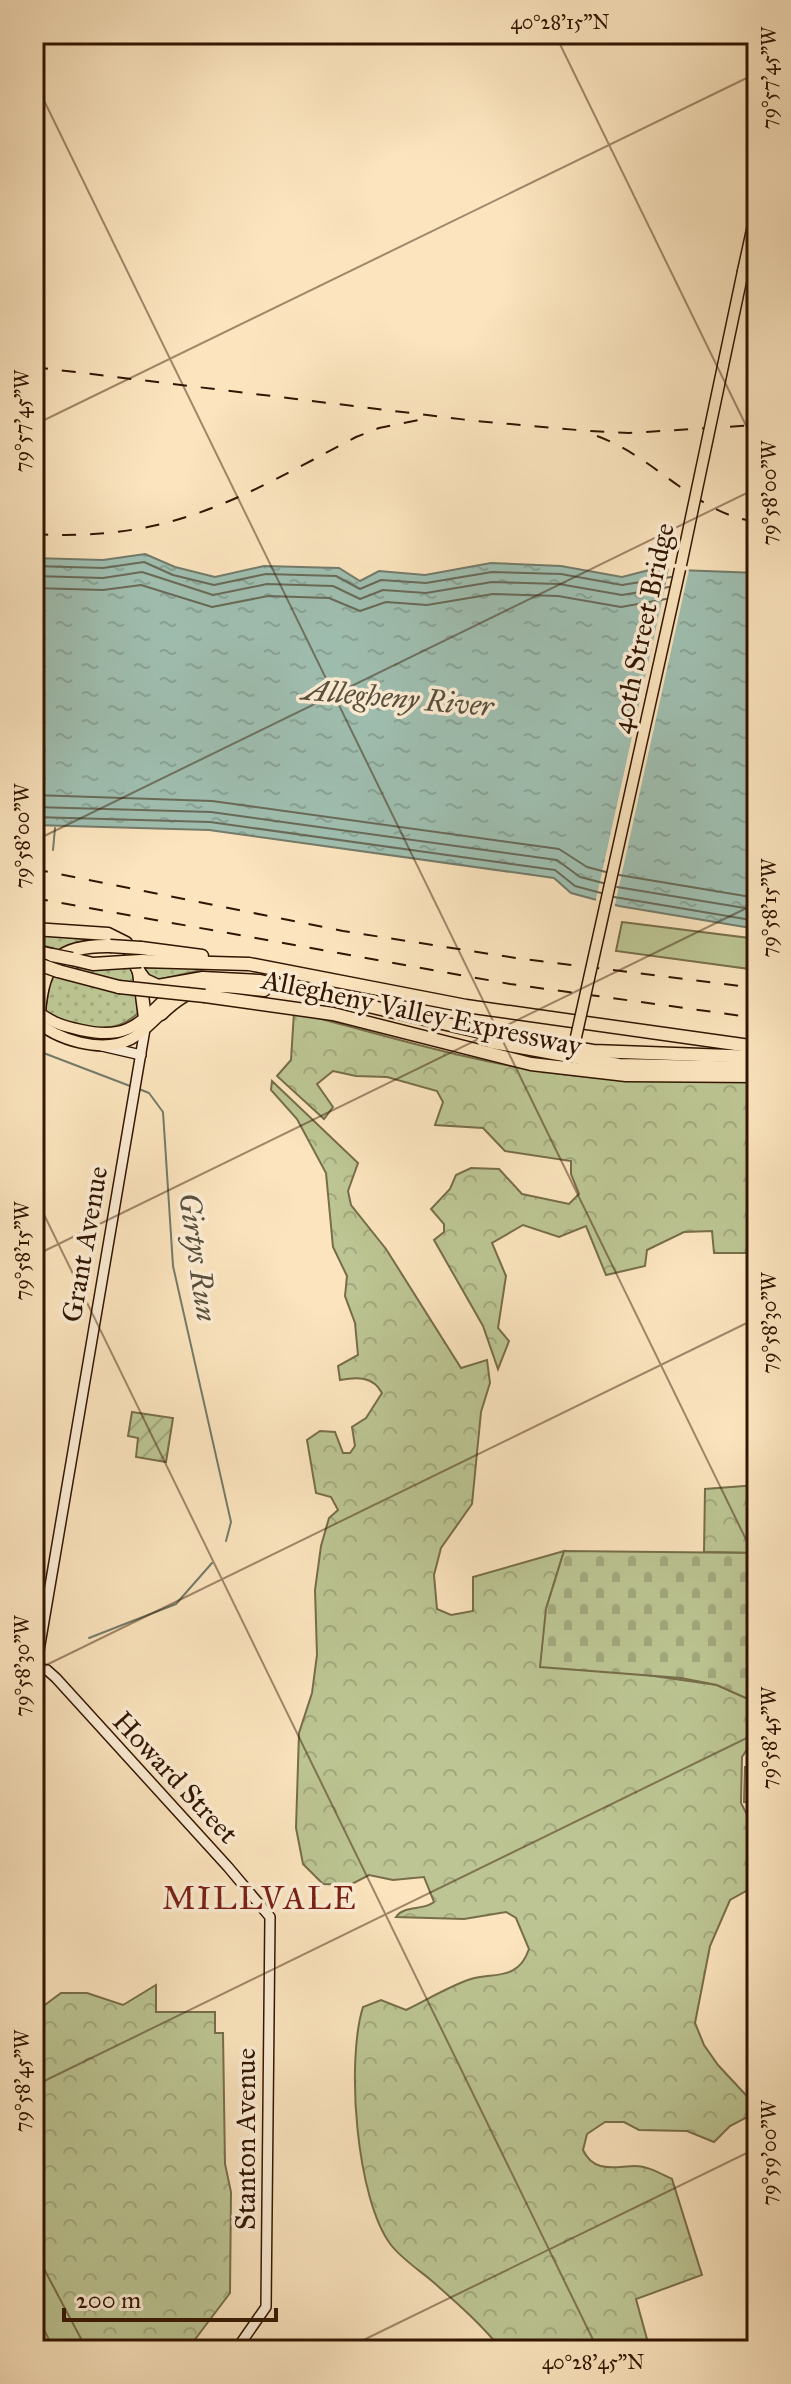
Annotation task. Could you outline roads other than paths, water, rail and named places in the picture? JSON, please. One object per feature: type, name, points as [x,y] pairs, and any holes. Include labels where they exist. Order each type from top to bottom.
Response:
[{"type":"highway","points":[[34,929],[118,937],[140,960],[145,980],[158,986],[218,977],[260,981],[490,1034],[670,1068],[757,1068]]},
{"type":"highway","points":[[36,1013],[39,983],[52,963],[68,951],[110,946],[140,960]]},
{"type":"highway","name":"Allegheny Valley Expressway","points":[[34,951],[93,964],[140,960],[212,960],[249,964],[466,1006],[757,1047]]},
{"type":"highway","points":[[140,960],[145,1023]]},
{"type":"highway","name":"Allegheny Valley Expressway","points":[[38,964],[119,987],[295,1006],[531,1064],[673,1077],[757,1076]]},
{"type":"highway","points":[[161,1014],[180,996],[202,986],[267,990],[344,1004],[524,1051]]},
{"type":"highway","points":[[404,1031],[524,1051],[574,1048],[663,1057],[757,1057]]},
{"type":"main road","name":"40th Street Bridge","points":[[574,1048],[757,207]]},
{"type":"main road","points":[[36,1013],[58,1036],[97,1044],[120,1043],[185,983]]},
{"type":"main road","points":[[36,1013],[59,1025],[113,1035],[161,1014]]},
{"type":"street","name":"Grant Avenue","points":[[35,1668],[145,1023]]},
{"type":"street","points":[[97,1044],[141,1055]]},
{"type":"street","name":"Howard Street","points":[[35,1668],[47,1670],[210,1846],[270,1917]]},
{"type":"street","name":"Stanton Avenue","points":[[236,2350],[266,2307],[270,1917]]},
{"type":"water","name":"Allegheny River","points":[[145,554],[175,567],[215,577],[264,566],[339,568],[360,581],[379,571],[425,575],[491,563],[561,566],[622,577],[653,569],[757,573],[757,929],[619,906],[571,893],[554,878],[209,830],[34,825],[34,558],[103,560]]},
{"type":"waterway","name":"Girtys Run","points":[[53,850],[55,828]]},
{"type":"waterway","name":"Girtys Run","points":[[41,1052],[130,1086]]},
{"type":"waterway","name":"Girtys Run","points":[[139,1089],[149,1093],[163,1112],[173,1266],[231,1522],[226,1541]]},
{"type":"waterway","name":"Girtys Run","points":[[89,1638],[176,1604],[212,1563]]},
{"type":"railway","points":[[34,367],[476,421],[589,431],[629,433],[757,425]]},
{"type":"railway","points":[[34,534],[82,535],[166,523],[239,497],[356,437],[379,428],[419,420]]},
{"type":"railway","points":[[597,436],[638,457],[714,508],[757,522]]},
{"type":"railway","points":[[34,869],[343,931],[516,958],[757,988]]},
{"type":"railway","points":[[34,898],[510,984],[757,1018]]},
{"type":"district","name":"MILLVALE","points":[[260,1898]]}]
